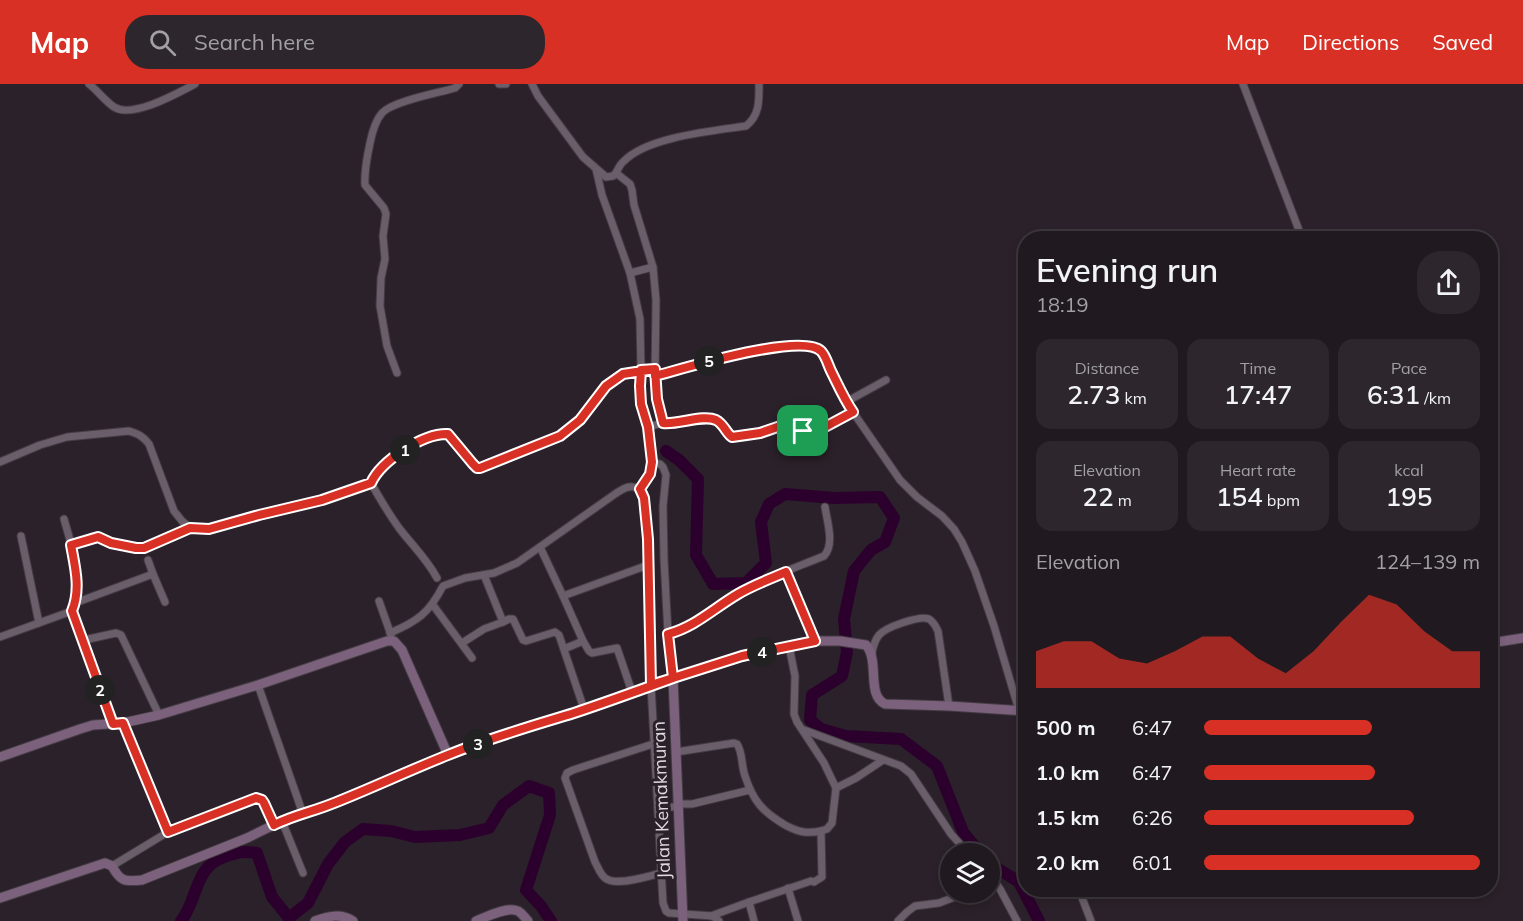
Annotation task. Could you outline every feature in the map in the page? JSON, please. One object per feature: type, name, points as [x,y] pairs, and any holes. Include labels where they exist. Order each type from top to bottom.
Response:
[{"type":"street","points":[[89,84],[114,107],[130,110],[162,100],[195,84]]},
{"type":"street","points":[[397,373],[387,346],[380,306],[385,259],[383,236],[386,214],[384,208],[365,185],[366,159],[373,131],[383,112],[400,103],[455,88],[459,84]]},
{"type":"street","points":[[499,84],[506,84]]},
{"type":"street","points":[[532,84],[538,96],[583,157],[606,177],[618,175],[630,184],[632,190],[656,300],[649,371],[640,386],[641,404],[648,427],[652,462],[650,474],[640,489]]},
{"type":"street","points":[[618,175],[623,162],[632,154],[651,144],[746,126],[756,115],[759,84]]},
{"type":"street","points":[[1243,84],[1299,231]]},
{"type":"street","points":[[596,169],[602,195],[633,272],[649,371],[663,423]]},
{"type":"street","points":[[633,272],[650,267]]},
{"type":"street","points":[[71,545],[98,537],[111,543],[144,548],[190,528],[209,529],[322,500],[371,483],[378,471],[390,460],[437,434],[448,434],[479,468],[560,436],[580,420],[606,386],[623,374],[756,350],[801,346],[816,348],[823,354],[853,412],[900,480],[917,497],[942,516],[962,542],[975,572],[1018,696]]},
{"type":"street","points":[[848,401],[886,380]]},
{"type":"street","points":[[648,427],[663,423],[710,418],[720,423],[729,436],[734,437],[760,433],[795,421],[803,431],[807,431],[825,427],[853,412]]},
{"type":"street","points":[[0,462],[40,445],[67,437],[129,431],[138,433],[149,444],[174,511],[190,528]]},
{"type":"street","points":[[652,462],[660,464],[666,475],[663,506],[665,580],[672,678]]},
{"type":"street","points":[[371,483],[399,528],[430,565],[437,578]]},
{"type":"street","points":[[0,757],[93,725],[118,724],[159,715],[258,685],[387,641],[403,627],[416,620],[433,604],[442,586],[507,568],[615,494],[628,487],[636,487],[640,489],[644,498],[648,539],[665,909],[683,918],[711,916],[788,888],[814,882],[822,877],[821,831]]},
{"type":"street","points":[[668,634],[690,626],[751,587],[824,556],[829,545],[825,507]]},
{"type":"street","points":[[63,519],[76,570],[77,596],[74,607],[84,640],[118,724],[168,832]]},
{"type":"street","points":[[21,536],[39,623]]},
{"type":"street","points":[[540,547],[589,651],[592,653],[617,648],[632,692]]},
{"type":"street","points":[[148,560],[165,602]]},
{"type":"street","points":[[563,596],[648,565]]},
{"type":"street","points":[[786,572],[815,641]]},
{"type":"street","points":[[0,637],[39,623],[153,574]]},
{"type":"street","points":[[484,575],[503,622]]},
{"type":"street","points":[[380,601],[392,637],[402,650],[448,755]]},
{"type":"street","points":[[433,604],[472,658]]},
{"type":"street","points":[[462,643],[482,630],[510,619],[513,620],[520,636],[525,641],[557,632],[560,635],[584,709]]},
{"type":"street","points":[[950,706],[935,624],[929,619],[914,620],[888,628],[880,634],[875,641],[872,653],[875,691],[880,702],[1018,711]]},
{"type":"street","points":[[84,640],[117,633],[121,635],[159,715]]},
{"type":"street","points":[[1498,642],[1523,638]]},
{"type":"street","points":[[0,898],[105,864],[112,866],[122,880],[141,880],[247,838],[278,823],[331,805],[448,755],[653,684],[742,656],[815,641],[840,640],[866,645],[872,653]]},
{"type":"street","points":[[564,649],[583,641]]},
{"type":"street","points":[[789,646],[795,676],[794,714],[800,727],[901,766],[910,774],[959,843]]},
{"type":"street","name":"Jalan Kemakmuran","points":[[672,678],[683,918]]},
{"type":"street","points":[[258,685],[303,814]]},
{"type":"street","points":[[676,752],[737,744],[744,774],[759,806],[774,819],[799,832],[821,831],[827,829],[832,823],[836,788],[804,730]]},
{"type":"street","points":[[656,743],[573,770],[567,773],[565,778],[595,862],[604,878],[628,880],[662,873]]},
{"type":"street","points":[[836,788],[883,760]]},
{"type":"street","points":[[660,807],[692,804],[750,789]]},
{"type":"street","points":[[112,866],[168,832],[256,798],[262,800],[278,823],[303,873]]},
{"type":"street","points":[[788,888],[798,921]]},
{"type":"street","points":[[1000,894],[1017,921]]},
{"type":"street","points":[[1082,897],[1091,921]]},
{"type":"street","points":[[749,902],[754,921]]},
{"type":"street","points":[[898,921],[912,908],[940,903]]},
{"type":"street","points":[[476,921],[512,909],[518,911],[528,921]]},
{"type":"street","points":[[318,920],[342,915],[353,921]]},
{"type":"street","points":[[711,916],[719,921]]},
{"type":"waterway","points":[[666,451],[698,479],[696,555],[713,584],[746,583],[766,563],[761,522],[769,504],[785,494],[834,498],[880,497],[894,518],[885,542],[871,550],[854,571],[844,619],[847,652],[842,676],[812,695],[810,720],[821,729],[846,736],[901,739],[937,766],[963,832],[972,843]]},
{"type":"waterway","points":[[181,921],[207,868],[224,857],[240,852],[257,853],[272,897],[289,918],[308,903],[328,864],[345,842],[363,829],[391,831],[415,837],[460,835],[489,828],[503,805],[529,786],[549,793],[550,815],[526,890],[551,921]]},
{"type":"waterway","points":[[1000,870],[1018,881]]},
{"type":"waterway","points":[[1027,897],[1039,921]]},
{"type":"route","points":[[803,431],[795,421],[760,433],[732,437],[720,423],[710,418],[663,423],[657,399],[655,376],[655,369],[641,370],[630,372],[606,386],[580,420],[560,436],[480,468],[473,464],[448,434],[437,434],[390,460],[378,471],[371,483],[352,491],[209,529],[190,528],[150,547],[136,548],[111,543],[98,537],[71,545],[77,585],[77,596],[72,611],[113,724],[123,723],[168,832],[253,798],[262,800],[274,825],[331,805],[448,755],[673,678],[668,634],[690,626],[736,595],[786,572],[815,641],[742,656],[651,685],[648,539],[644,495],[640,489],[650,474],[652,462],[648,427],[641,404],[641,370],[650,370],[655,369],[655,376],[756,350],[801,346],[816,348],[823,354],[853,412],[825,427],[803,431]]}]
